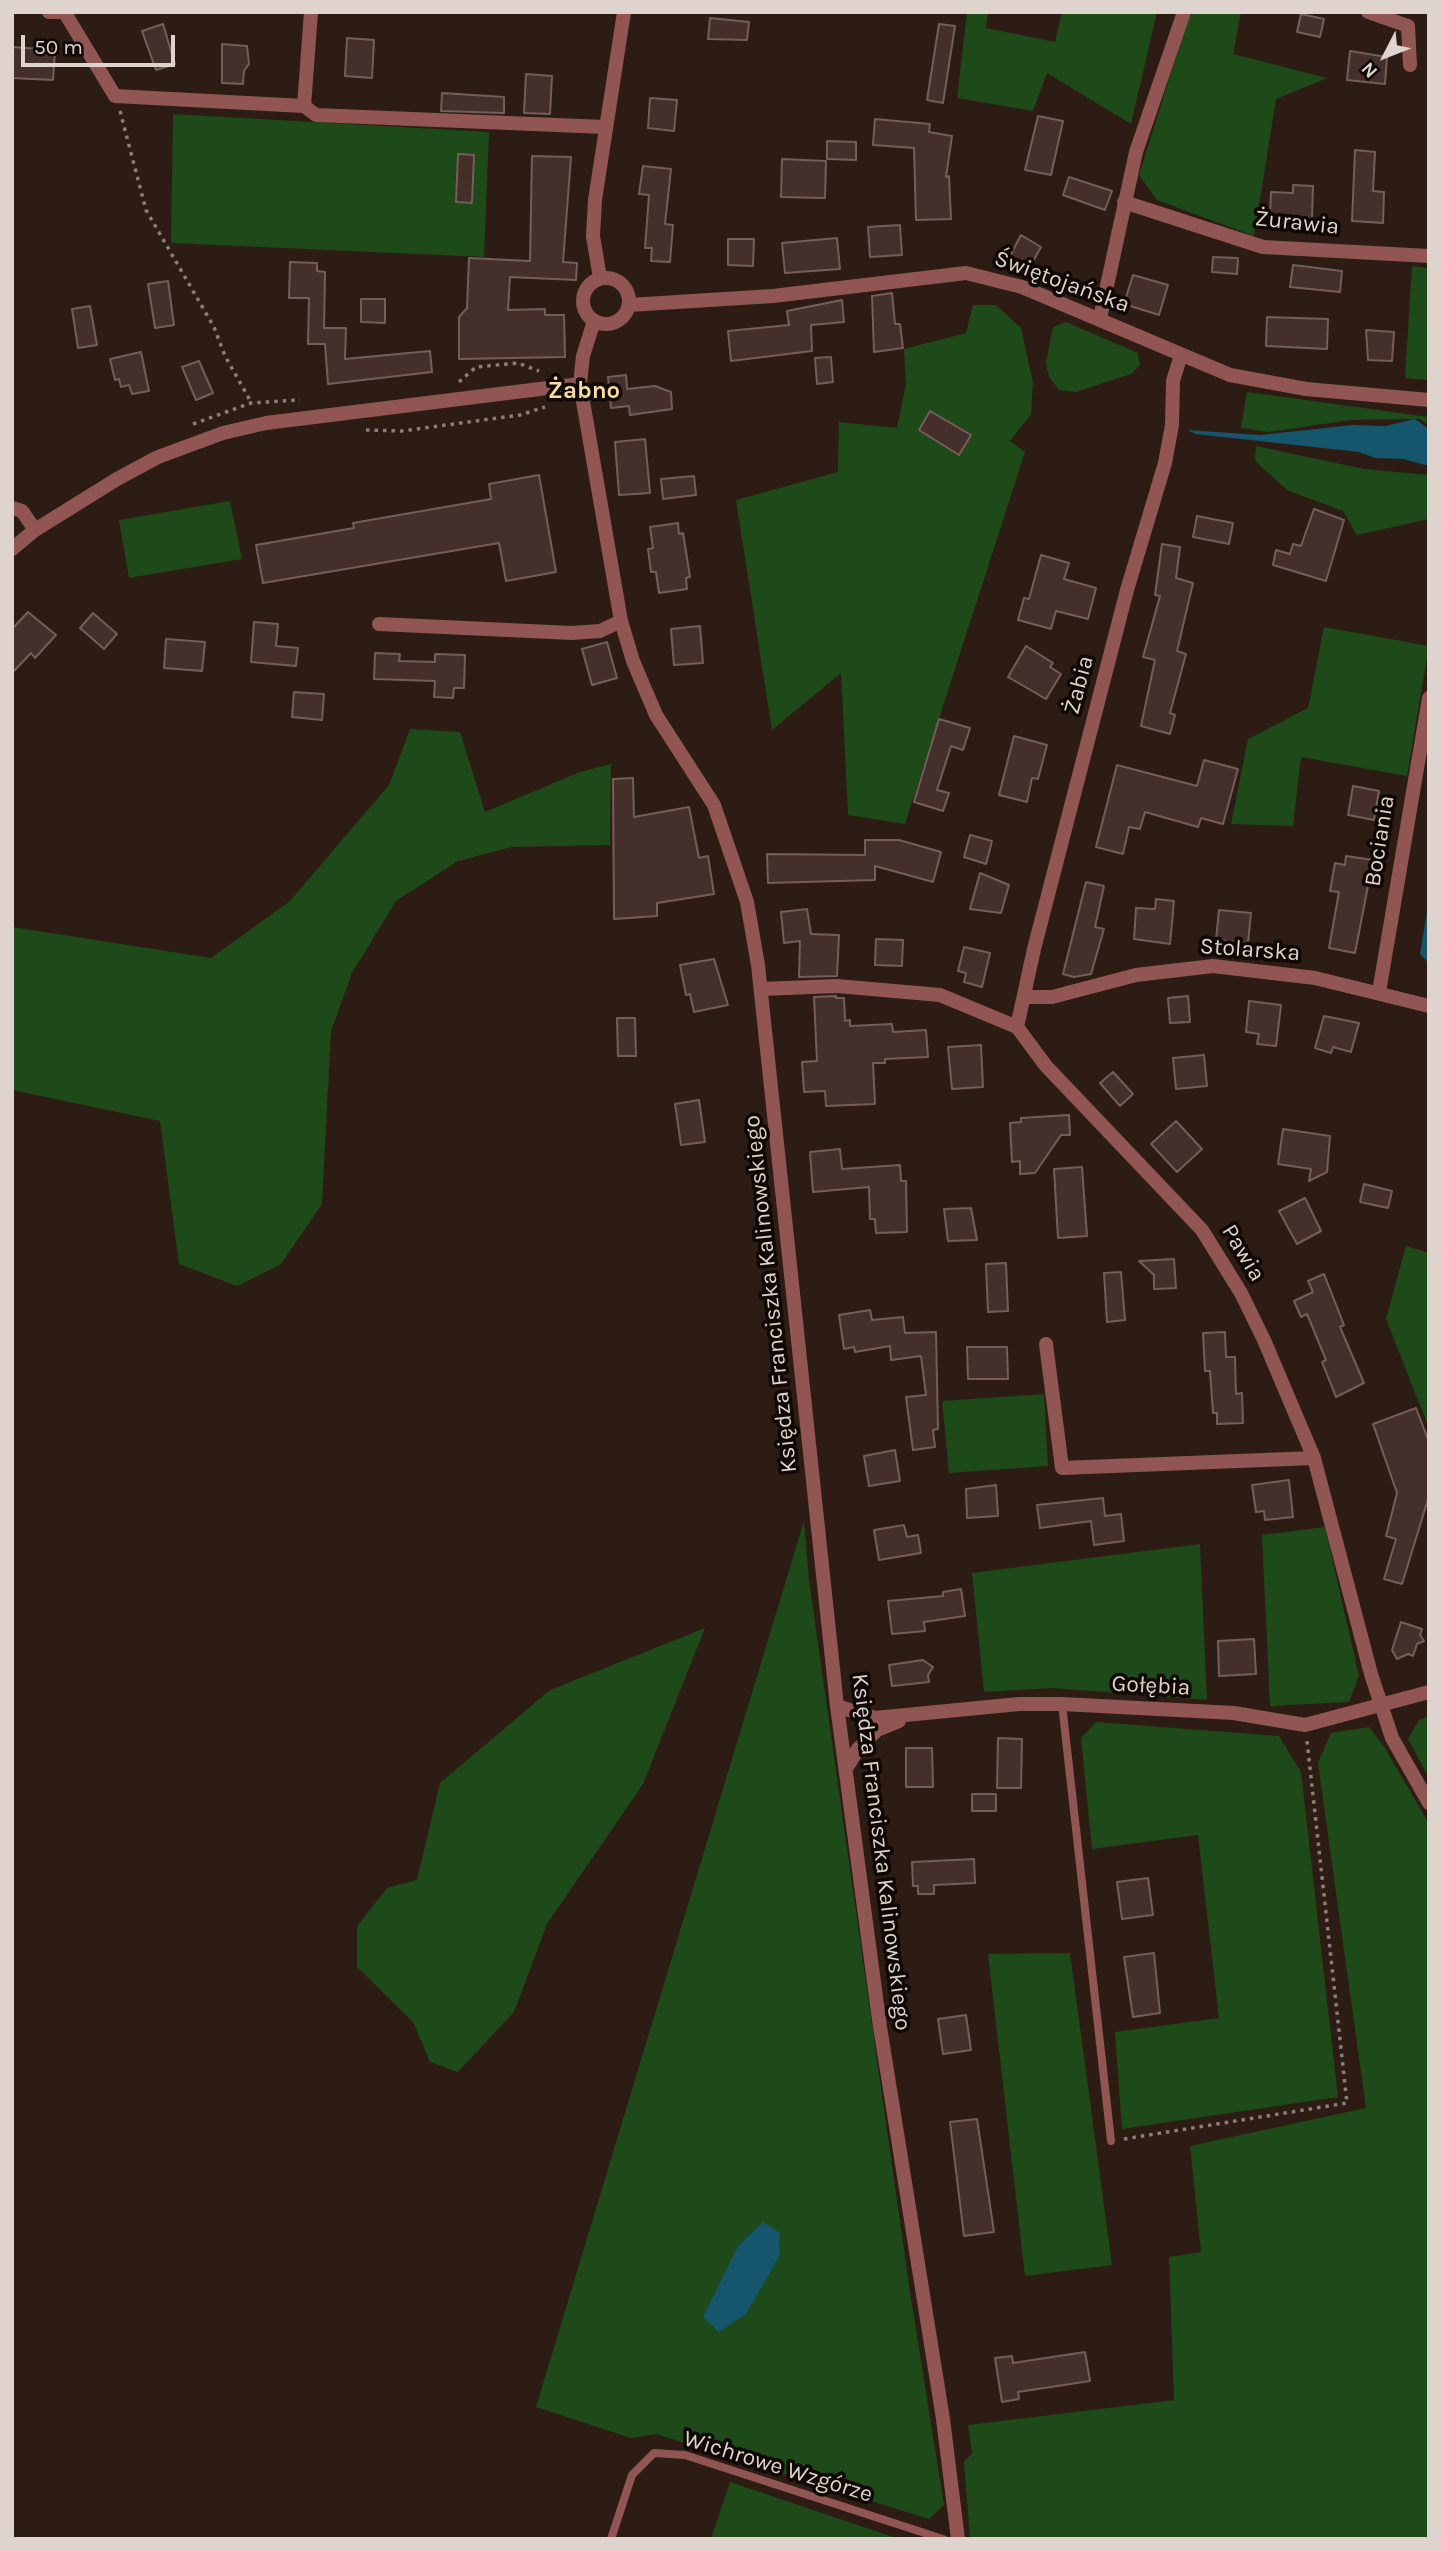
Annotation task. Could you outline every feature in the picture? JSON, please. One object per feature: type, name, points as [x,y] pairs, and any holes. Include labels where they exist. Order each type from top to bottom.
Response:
[{"type":"street","points":[[49,12],[65,13],[116,96],[304,106],[316,116],[605,127]]},
{"type":"street","points":[[304,106],[311,12]]},
{"type":"street","points":[[600,278],[593,229],[605,127],[624,12]]},
{"type":"street","points":[[1100,318],[1124,202],[1152,98],[1184,12]]},
{"type":"street","points":[[1375,13],[1408,26],[1410,65]]},
{"type":"street","name":"Żurawia","points":[[1124,202],[1262,247],[1429,256]]},
{"type":"street","name":"Świętojańska","points":[[629,305],[759,298],[966,273],[1022,287],[1230,375],[1272,384],[1353,395],[1429,400]]},
{"type":"street","points":[[600,278],[611,278],[622,283],[628,293],[629,305],[616,322],[605,324],[594,321],[584,311],[582,298],[588,285],[600,278]]},
{"type":"street","name":"Księdza Franciszka Kalinowskiego","points":[[594,321],[583,356],[580,384],[621,621],[632,661],[656,715],[714,805],[747,902],[761,989],[837,1706],[880,2028],[943,2419],[958,2539]]},
{"type":"street","name":"Żabia","points":[[1017,1027],[1034,949],[1127,590],[1165,463],[1172,425],[1173,381],[1181,355]]},
{"type":"street","points":[[12,549],[35,530],[158,457],[223,432],[266,423],[580,384]]},
{"type":"street","points":[[12,508],[22,511],[35,530]]},
{"type":"street","points":[[379,624],[572,633],[600,631],[621,621]]},
{"type":"street","name":"Bociania","points":[[1378,992],[1429,698]]},
{"type":"street","name":"Stolarska","points":[[1025,997],[1052,997],[1136,975],[1213,966],[1315,978],[1429,1006]]},
{"type":"street","points":[[761,989],[838,986],[940,995],[1017,1027]]},
{"type":"street","name":"Pawia","points":[[1017,1027],[1046,1066],[1202,1230],[1241,1293],[1265,1340],[1314,1458],[1392,1738],[1429,1803]]},
{"type":"street","points":[[1046,1344],[1062,1468],[1314,1458]]},
{"type":"street","name":"Gołębia","points":[[837,1706],[875,1718],[1020,1704],[1062,1704],[1234,1713],[1305,1725],[1429,1692]]},
{"type":"street","name":"Gołębia","points":[[847,1767],[858,1749],[877,1730],[916,1714]]},
{"type":"lane","points":[[1062,1704],[1111,2141]]},
{"type":"lane","name":"Wichrowe Wzgórze","points":[[611,2539],[632,2475],[654,2453],[685,2455],[943,2539]]},
{"type":"path","points":[[116,96],[146,210],[214,327],[225,356],[251,403]]},
{"type":"path","points":[[1111,2141],[1347,2103],[1305,1725]]},
{"type":"green space","points":[[967,12],[988,12],[986,28],[1055,42],[1062,12],[1157,12],[1131,124],[1047,73],[1033,111],[957,98]]},
{"type":"green space","points":[[1194,12],[1241,12],[1233,54],[1327,78],[1276,99],[1254,236],[1157,200],[1139,175],[1188,18]]},
{"type":"green space","points":[[173,114],[489,132],[484,257],[171,243]]},
{"type":"green space","points":[[1412,266],[1429,268],[1429,380],[1405,378]]},
{"type":"green space","points":[[973,305],[996,305],[1021,328],[1033,382],[1031,414],[1010,441],[1025,452],[905,824],[848,815],[841,673],[772,730],[736,500],[838,472],[839,422],[897,428],[906,384],[904,349],[966,333]]},
{"type":"green space","points":[[1066,322],[1138,353],[1140,365],[1131,374],[1076,392],[1059,390],[1049,377],[1046,363],[1053,327]]},
{"type":"green space","points":[[1247,392],[1429,417],[1429,426],[1420,419],[1351,420],[1268,432],[1241,428]]},
{"type":"green space","points":[[1256,446],[1364,469],[1429,475],[1429,519],[1357,535],[1343,511],[1287,490],[1255,461]]},
{"type":"green space","points":[[230,501],[242,559],[129,578],[119,520]]},
{"type":"green space","points":[[1324,627],[1429,646],[1407,776],[1301,757],[1293,826],[1231,824],[1248,739],[1308,708]]},
{"type":"green space","points":[[410,729],[460,732],[485,812],[580,772],[611,764],[610,845],[512,847],[458,861],[396,901],[352,973],[331,1031],[322,1204],[281,1264],[237,1286],[179,1264],[160,1121],[12,1090],[12,927],[211,958],[290,901],[389,785]]},
{"type":"green space","points":[[1406,1246],[1429,1253],[1429,1428],[1386,1319]]},
{"type":"green space","points":[[1044,1394],[1048,1466],[949,1473],[942,1401]]},
{"type":"green space","points":[[804,1521],[809,1580],[910,2292],[944,2505],[929,2519],[656,2434],[631,2438],[536,2407]]},
{"type":"green space","points":[[1325,1527],[1359,1676],[1349,1702],[1270,1706],[1262,1535]]},
{"type":"green space","points":[[1200,1544],[1207,1700],[1053,1688],[984,1692],[972,1573]]},
{"type":"green space","points":[[705,1628],[643,1784],[547,1924],[514,2012],[458,2072],[430,2062],[413,2022],[357,1967],[357,1926],[387,1888],[417,1880],[440,1783],[550,1690]]},
{"type":"green space","points":[[1429,1716],[1429,1778],[1408,1739],[1419,1720]]},
{"type":"green space","points":[[1096,1722],[1279,1736],[1301,1772],[1338,2097],[1122,2129],[1115,2032],[1219,2018],[1198,1835],[1092,1849],[1081,1738]]},
{"type":"green space","points":[[1369,1727],[1385,1748],[1429,1824],[1429,2539],[970,2539],[964,2462],[972,2453],[968,2425],[1174,2400],[1169,2257],[1201,2252],[1190,2146],[1366,2108],[1318,1763],[1331,1733]]},
{"type":"green space","points":[[1070,1953],[1112,2265],[1025,2276],[988,1954]]},
{"type":"green space","points":[[730,2482],[899,2539],[711,2539]]},
{"type":"water","points":[[1415,419],[1429,429],[1429,466],[1403,459],[1375,458],[1359,452],[1196,434],[1187,430],[1260,435],[1353,425],[1385,426]]},
{"type":"water","points":[[1429,900],[1429,963],[1420,954]]},
{"type":"water","points":[[763,2222],[779,2232],[780,2255],[746,2314],[719,2332],[703,2317],[738,2246]]},
{"type":"building","points":[[1301,14],[1324,19],[1320,37],[1297,32]]},
{"type":"building","points":[[710,18],[749,22],[747,40],[708,39]]},
{"type":"building","points":[[163,24],[175,64],[156,70],[142,31]]},
{"type":"building","points":[[939,24],[955,26],[943,103],[927,100]]},
{"type":"building","points":[[347,38],[374,40],[372,78],[345,76]]},
{"type":"building","points":[[222,44],[247,46],[249,64],[244,71],[243,84],[222,83]]},
{"type":"building","points":[[12,47],[55,50],[53,80],[12,78]]},
{"type":"building","points":[[1350,51],[1387,57],[1385,84],[1347,80]]},
{"type":"building","points":[[526,74],[552,76],[550,114],[524,113]]},
{"type":"building","points":[[442,93],[504,97],[504,113],[441,111]]},
{"type":"building","points":[[650,98],[677,100],[674,131],[648,128]]},
{"type":"building","points":[[1038,116],[1063,121],[1051,175],[1025,170]]},
{"type":"building","points":[[875,119],[930,124],[929,132],[952,136],[946,177],[949,176],[951,219],[916,220],[914,148],[873,145]]},
{"type":"building","points":[[827,141],[856,142],[856,160],[827,159]]},
{"type":"building","points":[[1355,150],[1375,152],[1373,191],[1384,192],[1383,223],[1352,221]]},
{"type":"building","points":[[458,154],[474,155],[472,203],[456,202]]},
{"type":"building","points":[[532,156],[571,157],[563,262],[577,263],[576,280],[510,277],[508,310],[545,309],[545,315],[564,315],[565,357],[459,359],[459,317],[467,308],[469,258],[530,261]]},
{"type":"building","points":[[782,159],[826,161],[825,198],[781,197]]},
{"type":"building","points":[[643,166],[671,169],[665,224],[673,225],[670,262],[651,261],[652,248],[645,248],[649,195],[639,194]]},
{"type":"building","points":[[1069,177],[1112,191],[1105,210],[1063,195]]},
{"type":"building","points":[[1293,185],[1313,186],[1312,218],[1270,218],[1271,192],[1293,193]]},
{"type":"building","points":[[900,225],[902,255],[870,257],[868,227]]},
{"type":"building","points":[[1021,235],[1041,247],[1030,267],[1010,256]]},
{"type":"building","points":[[837,238],[840,269],[785,273],[782,243]]},
{"type":"building","points":[[728,239],[754,239],[753,266],[728,265]]},
{"type":"building","points":[[1213,257],[1238,258],[1237,274],[1212,272]]},
{"type":"building","points":[[290,262],[317,263],[317,271],[325,272],[324,328],[346,328],[345,359],[430,351],[432,372],[328,384],[325,344],[308,344],[309,298],[289,298]]},
{"type":"building","points":[[1293,265],[1342,271],[1340,292],[1290,287]]},
{"type":"building","points":[[1133,275],[1168,285],[1159,315],[1124,304]]},
{"type":"building","points":[[168,281],[174,325],[155,328],[148,284]]},
{"type":"building","points":[[892,293],[895,324],[900,324],[903,348],[874,352],[872,296]]},
{"type":"building","points":[[361,299],[385,299],[385,323],[361,322]]},
{"type":"building","points":[[842,300],[844,322],[811,325],[812,351],[731,361],[728,331],[789,325],[787,311]]},
{"type":"building","points":[[90,306],[97,345],[78,348],[72,309]]},
{"type":"building","points":[[1267,317],[1328,319],[1327,349],[1266,346]]},
{"type":"building","points":[[1366,330],[1394,332],[1392,361],[1368,360]]},
{"type":"building","points":[[141,352],[149,391],[132,394],[129,385],[121,387],[119,379],[115,380],[110,359]]},
{"type":"building","points":[[831,357],[833,382],[817,384],[815,358]]},
{"type":"building","points":[[199,361],[213,393],[196,400],[182,367]]},
{"type":"building","points":[[626,375],[627,389],[655,386],[671,392],[672,409],[630,415],[629,406],[611,408],[608,377]]},
{"type":"building","points":[[930,411],[971,435],[959,455],[919,430]]},
{"type":"building","points":[[645,439],[650,493],[619,495],[615,442]]},
{"type":"building","points":[[539,475],[556,572],[506,581],[499,543],[263,583],[256,545],[354,528],[353,523],[491,499],[489,484]]},
{"type":"building","points":[[694,476],[696,495],[663,499],[661,479]]},
{"type":"building","points":[[1314,509],[1344,520],[1326,581],[1273,565],[1276,550],[1290,554],[1293,544],[1301,546]]},
{"type":"building","points":[[1197,516],[1233,523],[1229,544],[1193,537]]},
{"type":"building","points":[[678,523],[679,534],[683,533],[690,577],[686,578],[687,589],[659,593],[656,572],[651,572],[648,549],[653,548],[650,527]]},
{"type":"building","points":[[1162,544],[1180,547],[1176,578],[1193,583],[1177,651],[1186,654],[1170,713],[1175,715],[1170,734],[1141,726],[1155,660],[1143,657],[1160,596],[1155,595]]},
{"type":"building","points":[[1041,555],[1069,563],[1064,579],[1096,588],[1088,619],[1056,611],[1051,629],[1018,620],[1024,598],[1029,599]]},
{"type":"building","points":[[28,612],[56,635],[35,658],[31,653],[12,673],[12,629]]},
{"type":"building","points":[[93,613],[117,634],[104,649],[80,628]]},
{"type":"building","points":[[254,622],[278,624],[276,646],[298,648],[296,666],[251,662]]},
{"type":"building","points":[[700,626],[703,663],[674,665],[671,629]]},
{"type":"building","points":[[166,639],[205,642],[202,671],[164,668]]},
{"type":"building","points":[[607,642],[617,678],[592,685],[582,649]]},
{"type":"building","points":[[1026,646],[1053,663],[1050,667],[1061,674],[1046,699],[1008,677]]},
{"type":"building","points":[[375,653],[400,654],[399,661],[435,662],[435,654],[465,655],[464,688],[454,688],[453,698],[434,697],[435,681],[374,679]]},
{"type":"building","points":[[294,692],[324,694],[322,720],[292,717]]},
{"type":"building","points":[[939,719],[970,728],[963,750],[951,746],[937,790],[949,793],[943,811],[914,802]]},
{"type":"building","points":[[1014,736],[1047,745],[1038,779],[1032,778],[1027,802],[999,795]]},
{"type":"building","points":[[1204,760],[1238,769],[1223,824],[1201,818],[1198,827],[1145,812],[1140,829],[1129,827],[1123,854],[1096,847],[1117,765],[1197,786]]},
{"type":"building","points":[[633,778],[634,817],[689,807],[699,858],[708,856],[714,894],[657,903],[657,916],[614,919],[613,779]]},
{"type":"building","points":[[1353,786],[1379,791],[1374,820],[1348,815]]},
{"type":"building","points":[[970,835],[992,841],[986,864],[964,857]]},
{"type":"building","points":[[865,840],[899,840],[941,852],[933,882],[875,866],[875,880],[768,883],[767,854],[865,855]]},
{"type":"building","points":[[1346,856],[1373,860],[1355,953],[1329,948],[1339,892],[1330,891],[1335,863],[1345,865]]},
{"type":"building","points":[[980,873],[1009,885],[1001,913],[970,909]]},
{"type":"building","points":[[1086,882],[1104,886],[1095,927],[1104,929],[1091,974],[1074,977],[1063,974]]},
{"type":"building","points":[[1156,899],[1174,901],[1170,944],[1134,939],[1136,908],[1155,909]]},
{"type":"building","points":[[807,909],[811,934],[839,935],[837,976],[799,977],[800,941],[784,943],[781,912]]},
{"type":"building","points":[[1219,910],[1251,913],[1248,943],[1216,940]]},
{"type":"building","points":[[876,939],[903,940],[902,966],[875,965]]},
{"type":"building","points":[[964,947],[990,953],[982,987],[964,982],[966,973],[958,971]]},
{"type":"building","points":[[714,959],[728,1005],[694,1012],[690,994],[686,995],[680,965]]},
{"type":"building","points":[[1188,996],[1190,1022],[1170,1023],[1168,998]]},
{"type":"building","points":[[814,997],[844,998],[845,1021],[850,1020],[850,1026],[892,1024],[893,1032],[926,1030],[928,1057],[885,1059],[885,1063],[873,1063],[875,1104],[826,1106],[825,1091],[804,1092],[802,1062],[817,1061]]},
{"type":"building","points":[[1249,1001],[1281,1005],[1276,1046],[1257,1044],[1259,1034],[1246,1032]]},
{"type":"building","points":[[1324,1016],[1359,1023],[1351,1052],[1333,1047],[1331,1053],[1315,1048]]},
{"type":"building","points":[[617,1018],[635,1018],[636,1056],[618,1056]]},
{"type":"building","points":[[981,1045],[983,1087],[952,1089],[948,1047]]},
{"type":"building","points":[[1204,1055],[1207,1086],[1176,1089],[1173,1058]]},
{"type":"building","points":[[1113,1072],[1133,1094],[1120,1106],[1100,1083]]},
{"type":"building","points":[[699,1100],[705,1142],[681,1145],[675,1104]]},
{"type":"building","points":[[1069,1115],[1070,1135],[1061,1135],[1035,1173],[1020,1174],[1020,1161],[1012,1162],[1010,1123],[1021,1122],[1021,1118]]},
{"type":"building","points":[[1176,1121],[1202,1149],[1177,1172],[1151,1144]]},
{"type":"building","points":[[1283,1129],[1330,1136],[1327,1172],[1309,1181],[1311,1169],[1278,1164]]},
{"type":"building","points":[[840,1149],[842,1169],[900,1165],[901,1181],[906,1181],[907,1232],[876,1233],[875,1219],[870,1219],[869,1187],[813,1192],[810,1152]]},
{"type":"building","points":[[1082,1167],[1087,1236],[1058,1238],[1054,1169]]},
{"type":"building","points":[[1364,1184],[1392,1191],[1388,1208],[1360,1202]]},
{"type":"building","points":[[1305,1198],[1321,1231],[1297,1244],[1279,1211]]},
{"type":"building","points":[[971,1208],[977,1240],[948,1241],[944,1209]]},
{"type":"building","points":[[1174,1259],[1176,1288],[1154,1289],[1154,1275],[1139,1261]]},
{"type":"building","points":[[1006,1263],[1008,1311],[988,1312],[986,1264]]},
{"type":"building","points":[[1121,1272],[1125,1320],[1107,1322],[1104,1273]]},
{"type":"building","points":[[1324,1274],[1344,1325],[1340,1327],[1364,1383],[1336,1397],[1322,1362],[1326,1360],[1307,1314],[1301,1317],[1294,1301],[1313,1292],[1308,1281]]},
{"type":"building","points":[[870,1310],[872,1320],[903,1317],[905,1333],[936,1332],[938,1429],[933,1430],[935,1447],[913,1450],[906,1397],[926,1395],[921,1356],[891,1360],[890,1346],[855,1352],[854,1347],[844,1349],[839,1315]]},
{"type":"building","points":[[1225,1332],[1226,1357],[1235,1357],[1236,1394],[1242,1393],[1243,1423],[1217,1424],[1217,1413],[1213,1413],[1210,1371],[1205,1371],[1203,1333]]},
{"type":"building","points":[[967,1347],[1007,1347],[1008,1379],[968,1379]]},
{"type":"building","points":[[1416,1408],[1429,1442],[1429,1496],[1402,1584],[1384,1579],[1396,1539],[1386,1536],[1397,1493],[1373,1424]]},
{"type":"building","points":[[895,1450],[900,1481],[869,1486],[864,1456]]},
{"type":"building","points":[[1289,1480],[1293,1517],[1265,1520],[1264,1511],[1256,1512],[1252,1485]]},
{"type":"building","points":[[996,1485],[998,1516],[967,1518],[966,1489]]},
{"type":"building","points":[[1103,1498],[1105,1516],[1121,1514],[1124,1541],[1094,1545],[1091,1521],[1040,1528],[1037,1505]]},
{"type":"building","points":[[904,1525],[907,1537],[918,1535],[921,1553],[879,1560],[874,1530]]},
{"type":"building","points":[[961,1589],[965,1616],[924,1622],[925,1631],[892,1634],[888,1601],[943,1596],[943,1592]]},
{"type":"building","points":[[1401,1622],[1422,1629],[1420,1635],[1424,1641],[1417,1644],[1413,1656],[1408,1654],[1397,1659],[1392,1650]]},
{"type":"building","points":[[1254,1639],[1256,1674],[1219,1676],[1218,1641]]},
{"type":"building","points":[[923,1660],[933,1667],[928,1675],[929,1682],[892,1686],[889,1665]]},
{"type":"building","points":[[998,1738],[1022,1739],[1021,1788],[997,1788]]},
{"type":"building","points":[[906,1748],[932,1748],[933,1787],[906,1787]]},
{"type":"building","points":[[972,1794],[996,1794],[996,1811],[972,1811]]},
{"type":"building","points":[[974,1859],[975,1883],[934,1885],[934,1894],[918,1894],[918,1886],[913,1886],[912,1862]]},
{"type":"building","points":[[1148,1878],[1153,1915],[1122,1919],[1117,1882]]},
{"type":"building","points":[[1154,1953],[1160,2013],[1133,2017],[1124,1957]]},
{"type":"building","points":[[966,2015],[971,2050],[943,2054],[938,2019]]},
{"type":"building","points":[[977,2119],[994,2232],[964,2236],[950,2122]]},
{"type":"building","points":[[1085,2352],[1090,2381],[1018,2392],[1019,2399],[1002,2402],[995,2358],[1012,2356],[1013,2363]]},
{"type":"district","name":"Żabno","points":[[584,391]]}]
